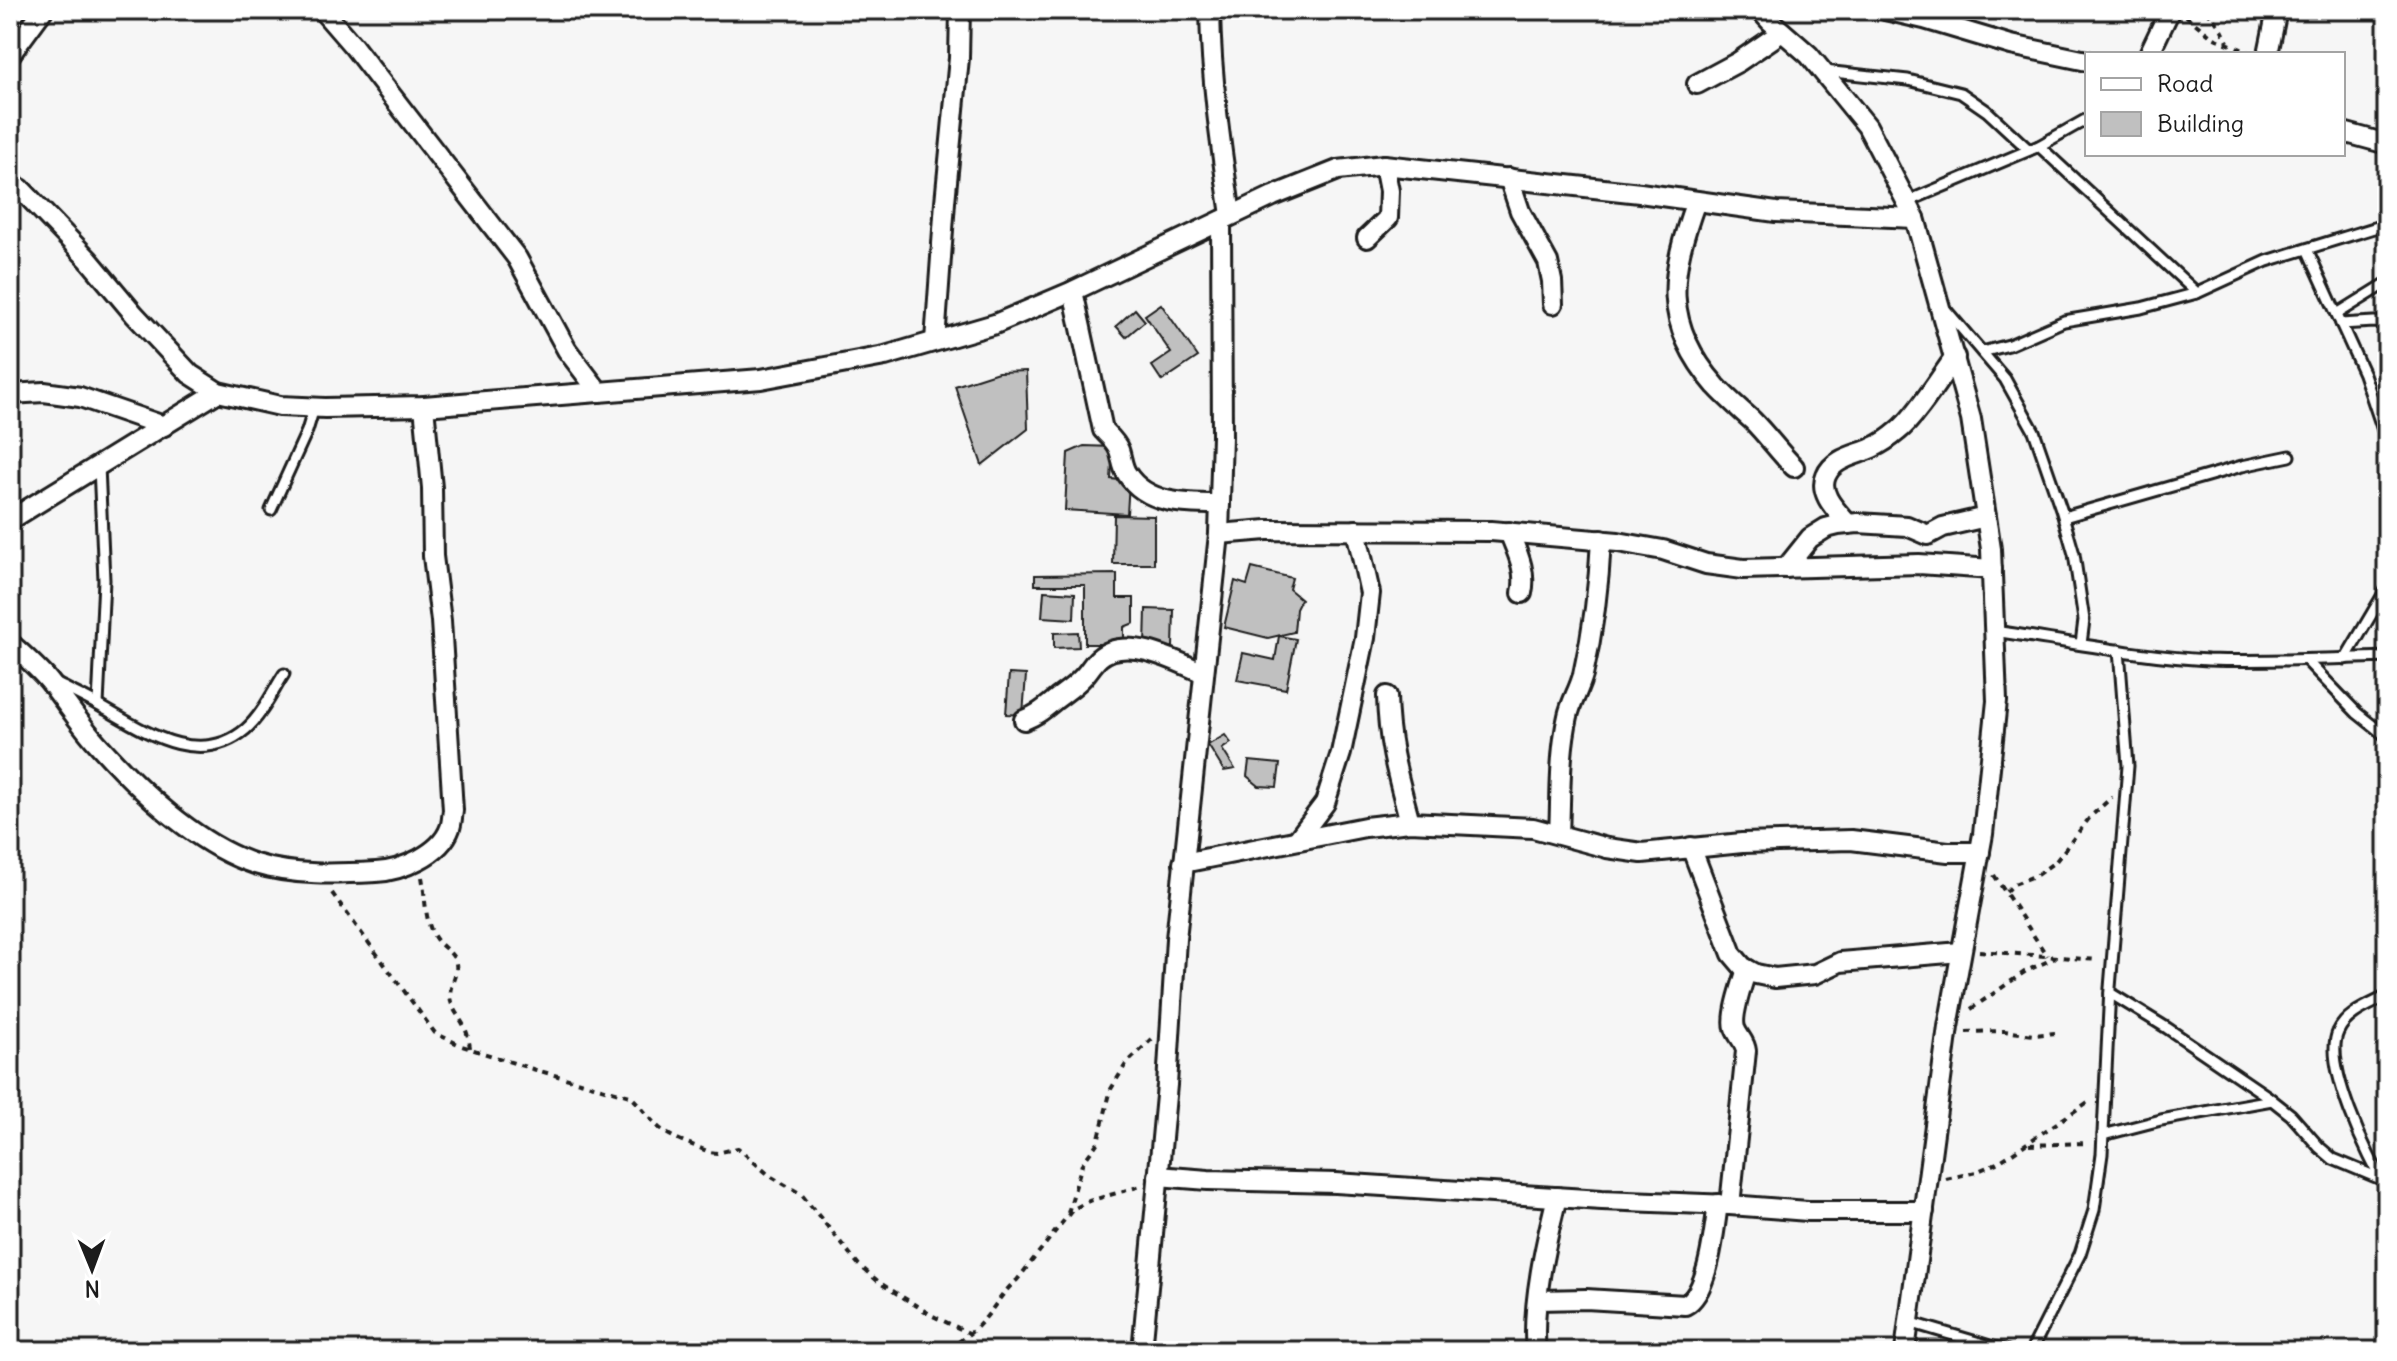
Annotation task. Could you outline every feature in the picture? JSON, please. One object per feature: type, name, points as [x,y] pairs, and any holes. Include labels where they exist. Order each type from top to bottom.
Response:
[{"type":"street","points":[[10,55],[43,10]]},
{"type":"street","points":[[322,10],[517,258],[567,350],[599,392]]},
{"type":"street","points":[[935,341],[959,58],[960,10]]},
{"type":"street","points":[[1142,1351],[1183,863],[1219,534],[1226,218],[1210,10]]},
{"type":"street","points":[[1760,10],[1809,55],[1867,126],[1910,210],[1971,419],[1992,569],[1997,701],[1980,855],[1948,1030],[1905,1351]]},
{"type":"street","points":[[1885,10],[2011,45],[2085,61]]},
{"type":"street","points":[[2150,52],[2170,10]]},
{"type":"street","points":[[2268,52],[2277,10]]},
{"type":"street","points":[[1697,84],[1738,62],[1782,32]]},
{"type":"street","points":[[2345,133],[2387,144]]},
{"type":"street","points":[[1367,238],[1388,218],[1389,191],[1384,165]]},
{"type":"street","points":[[10,183],[21,189],[88,259],[190,374],[218,392],[280,406],[314,408],[424,406],[761,379],[885,356],[995,324],[1073,291],[1273,196],[1338,170],[1384,165],[1776,212],[1910,210]]},
{"type":"street","points":[[1509,178],[1520,211],[1548,262],[1553,304]]},
{"type":"street","points":[[1696,201],[1680,244],[1674,286],[1675,306],[1684,334],[1696,361],[1717,388],[1755,423],[1794,467]]},
{"type":"street","points":[[1073,291],[1103,430],[1118,446],[1125,472],[1143,493],[1190,504],[1220,504]]},
{"type":"street","points":[[1848,524],[1828,500],[1824,479],[1830,469],[1901,429],[1955,357]]},
{"type":"street","points":[[10,394],[44,392],[80,397],[164,426]]},
{"type":"street","points":[[12,514],[99,466],[218,392]]},
{"type":"street","points":[[10,643],[47,679],[97,743],[147,793],[197,834],[227,852],[256,864],[299,873],[387,872],[419,861],[450,830],[453,810],[424,406]]},
{"type":"street","points":[[1786,568],[1810,538],[1826,528],[1848,524],[1907,526],[1928,535],[1943,527],[1986,517]]},
{"type":"street","points":[[1219,534],[1267,530],[1509,532],[1601,540],[1663,550],[1706,564],[1743,569],[1919,564],[1992,569]]},
{"type":"street","points":[[1297,840],[1325,803],[1341,753],[1365,638],[1370,593],[1356,530]]},
{"type":"street","points":[[1509,532],[1522,566],[1522,593]]},
{"type":"street","points":[[1559,834],[1562,749],[1568,714],[1582,679],[1591,634],[1599,589],[1601,540]]},
{"type":"street","points":[[1024,720],[1039,714],[1083,677],[1100,656],[1114,649],[1133,648],[1150,652],[1172,658],[1203,673]]},
{"type":"street","points":[[1387,696],[1387,728],[1392,759],[1410,822]]},
{"type":"street","points":[[1183,863],[1365,827],[1410,822],[1533,828],[1607,848],[1642,853],[1691,847],[1851,840],[1980,855]]},
{"type":"street","points":[[1691,847],[1732,954],[1756,974],[1775,978],[1797,977],[1815,974],[1840,962],[1962,951]]},
{"type":"street","points":[[1538,1300],[1586,1299],[1685,1305],[1693,1301],[1700,1288],[1724,1204],[1746,1051],[1735,1029],[1734,1017],[1747,969]]},
{"type":"street","points":[[1158,1179],[1336,1183],[1808,1211],[1924,1211]]},
{"type":"street","points":[[1536,1351],[1538,1300],[1546,1240],[1557,1197]]},
{"type":"lane","points":[[1822,71],[1908,80],[1961,93],[2034,148],[2197,293]]},
{"type":"lane","points":[[1910,210],[2085,120]]},
{"type":"lane","points":[[1982,352],[2009,345],[2064,321],[2141,308],[2197,293],[2267,261],[2387,224]]},
{"type":"lane","points":[[2307,249],[2364,374],[2387,442]]},
{"type":"lane","points":[[2337,314],[2387,283]]},
{"type":"lane","points":[[1938,301],[2005,379],[2034,431],[2074,554],[2084,620],[2081,644]]},
{"type":"lane","points":[[2341,324],[2387,324]]},
{"type":"lane","points":[[271,510],[307,431],[314,408]]},
{"type":"lane","points":[[2064,517],[2242,466],[2290,456]]},
{"type":"lane","points":[[98,705],[104,580],[99,466]]},
{"type":"lane","points":[[2345,659],[2387,588]]},
{"type":"lane","points":[[1994,631],[2207,660],[2387,657]]},
{"type":"lane","points":[[2031,1351],[2080,1254],[2094,1210],[2103,1138],[2112,961],[2128,766],[2119,650]]},
{"type":"lane","points":[[2306,660],[2357,713],[2387,737]]},
{"type":"lane","points":[[47,679],[147,734],[203,747],[229,742],[248,727],[284,674]]},
{"type":"lane","points":[[2110,993],[2272,1100],[2291,1115],[2333,1159],[2383,1179]]},
{"type":"lane","points":[[2383,1179],[2337,1074],[2333,1052],[2338,1031],[2351,1015],[2387,996]]},
{"type":"lane","points":[[2103,1138],[2161,1120],[2272,1100]]},
{"type":"lane","points":[[1909,1322],[2007,1351]]},
{"type":"path","points":[[2181,10],[2212,37],[2248,52]]},
{"type":"path","points":[[2207,10],[2228,44]]},
{"type":"path","points":[[2006,892],[2014,884],[2037,875],[2056,861],[2091,816],[2127,784]]},
{"type":"path","points":[[1980,855],[2047,956]]},
{"type":"path","points":[[419,861],[431,930],[454,959],[456,967],[450,996],[456,1014],[464,1025],[470,1048]]},
{"type":"path","points":[[319,873],[435,1033],[529,1068],[630,1096],[644,1107],[663,1131],[709,1152],[738,1148],[770,1176],[801,1194],[859,1265],[880,1283],[933,1316],[969,1333]]},
{"type":"path","points":[[1962,951],[2112,961]]},
{"type":"path","points":[[1948,1030],[2000,987],[2058,957]]},
{"type":"path","points":[[950,1351],[961,1338],[978,1327],[1068,1214],[1082,1164],[1098,1142],[1111,1089],[1126,1064],[1171,1025]]},
{"type":"path","points":[[1948,1030],[2034,1035],[2055,1033]]},
{"type":"path","points":[[1928,1183],[1976,1172],[1999,1162],[2105,1091]]},
{"type":"path","points":[[2026,1145],[2103,1138]]},
{"type":"path","points":[[1068,1214],[1089,1201],[1158,1179]]},
{"type":"building","points":[[1161,304],[1198,357],[1162,381],[1152,366],[1171,353],[1145,315]]},
{"type":"building","points":[[1135,309],[1145,321],[1126,337],[1116,326]]},
{"type":"building","points":[[1026,371],[1028,429],[982,465],[955,386],[998,372]]},
{"type":"building","points":[[1084,446],[1113,447],[1111,479],[1129,481],[1127,514],[1065,510],[1068,453]]},
{"type":"building","points":[[1114,515],[1154,516],[1154,564],[1113,564]]},
{"type":"building","points":[[1252,568],[1292,578],[1289,589],[1301,599],[1296,609],[1294,632],[1268,638],[1224,627],[1235,581],[1247,585]]},
{"type":"building","points":[[1117,574],[1117,598],[1134,598],[1134,623],[1124,627],[1124,644],[1085,644],[1085,585],[1035,585],[1035,575]]},
{"type":"building","points":[[1044,591],[1075,593],[1074,619],[1042,617]]},
{"type":"building","points":[[1146,609],[1174,610],[1173,648],[1145,647]]},
{"type":"building","points":[[1078,632],[1079,647],[1054,648],[1054,633]]},
{"type":"building","points":[[1279,636],[1296,639],[1286,689],[1237,680],[1243,653],[1275,660]]},
{"type":"building","points":[[1009,674],[1026,675],[1023,715],[1006,714]]},
{"type":"building","points":[[1225,735],[1231,743],[1222,749],[1235,769],[1224,771],[1208,745]]},
{"type":"building","points":[[1249,761],[1280,764],[1277,787],[1259,786],[1247,776]]}]
